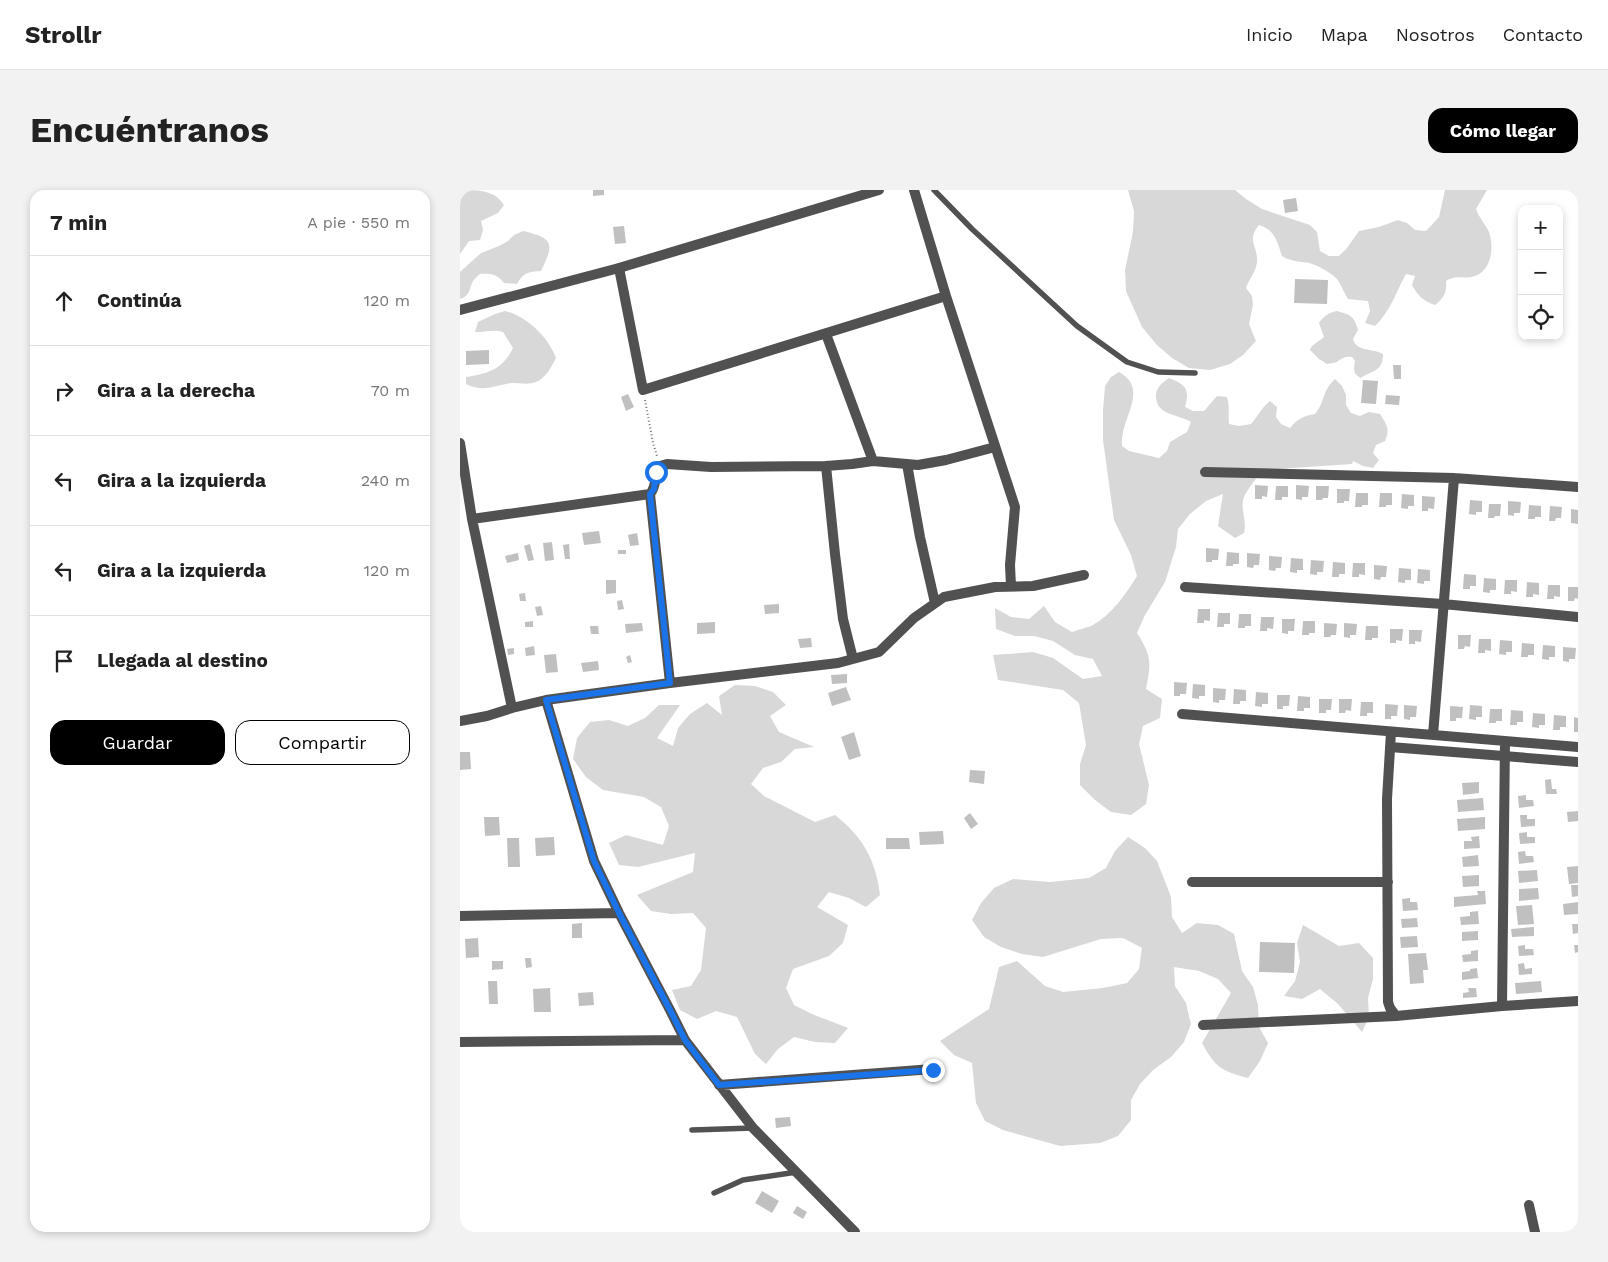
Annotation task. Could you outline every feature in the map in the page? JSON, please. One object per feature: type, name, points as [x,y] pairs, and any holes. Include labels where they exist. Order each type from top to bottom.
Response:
[{"type":"street","points":[[460,310],[619,268],[880,190]]},
{"type":"street","points":[[914,190],[946,296],[1015,507],[1010,565],[1011,586]]},
{"type":"street","points":[[619,268],[643,390],[946,296]]},
{"type":"street","points":[[826,334],[873,461]]},
{"type":"street","points":[[460,443],[472,520],[512,708]]},
{"type":"street","points":[[472,520],[650,494],[654,489],[656,472],[660,466],[667,464],[711,467],[826,466],[873,461],[918,465],[946,460],[995,447]]},
{"type":"street","points":[[907,464],[920,537],[935,604]]},
{"type":"street","points":[[826,466],[834,554],[843,619],[854,659]]},
{"type":"street","points":[[1205,472],[1454,478],[1578,487]]},
{"type":"street","points":[[1433,735],[1454,478]]},
{"type":"street","points":[[650,494],[670,683]]},
{"type":"street","points":[[460,720],[486,716],[546,700],[838,663],[879,652],[914,618],[944,597],[995,587],[1033,586],[1084,574]]},
{"type":"street","points":[[1185,587],[1443,604],[1578,617]]},
{"type":"street","points":[[546,700],[594,861],[685,1040],[753,1128],[855,1232]]},
{"type":"street","points":[[1182,714],[1578,748]]},
{"type":"street","points":[[1391,732],[1387,799],[1388,1002],[1396,1016]]},
{"type":"street","points":[[1502,1006],[1506,741]]},
{"type":"street","points":[[1390,747],[1578,762]]},
{"type":"street","points":[[1192,882],[1388,882]]},
{"type":"street","points":[[460,916],[619,913]]},
{"type":"street","points":[[1203,1025],[1396,1016],[1578,1001]]},
{"type":"street","points":[[460,1042],[685,1040]]},
{"type":"street","points":[[719,1085],[933,1070]]},
{"type":"street","points":[[1529,1205],[1535,1232]]},
{"type":"lane","points":[[934,190],[972,229],[1077,326],[1127,362],[1158,372],[1195,373]]},
{"type":"lane","points":[[692,1130],[753,1128]]},
{"type":"lane","points":[[714,1193],[744,1180],[797,1172]]},
{"type":"path","points":[[643,390],[653,443],[660,466]]},
{"type":"shaded area","points":[[460,190],[486,192],[496,196],[504,205],[498,213],[481,221],[483,230],[480,240],[469,241],[460,254]]},
{"type":"shaded area","points":[[1128,190],[1235,190],[1262,209],[1310,225],[1317,232],[1320,251],[1329,256],[1339,256],[1359,231],[1379,227],[1398,220],[1407,223],[1415,230],[1426,231],[1439,217],[1445,190],[1487,190],[1476,209],[1491,238],[1490,257],[1485,269],[1481,273],[1471,277],[1454,278],[1446,281],[1444,295],[1435,305],[1421,298],[1412,285],[1415,276],[1406,274],[1389,308],[1375,326],[1365,323],[1370,311],[1368,301],[1348,299],[1338,280],[1323,269],[1282,256],[1272,233],[1259,225],[1253,235],[1257,262],[1246,288],[1252,296],[1253,305],[1249,324],[1256,341],[1243,355],[1230,364],[1210,370],[1189,368],[1172,358],[1157,345],[1142,327],[1126,291],[1125,270],[1133,232],[1134,211]]},
{"type":"shaded area","points":[[523,231],[540,236],[546,239],[548,243],[548,254],[541,271],[527,273],[517,284],[504,283],[494,275],[480,274],[473,281],[467,294],[460,299],[460,272],[481,253],[499,246]]},
{"type":"shaded area","points":[[505,311],[521,318],[536,329],[553,350],[556,358],[545,375],[533,383],[512,383],[489,388],[473,387],[466,384],[466,377],[488,372],[500,366],[513,348],[503,332],[475,332],[478,322]]},
{"type":"shaded area","points":[[1337,311],[1349,315],[1355,322],[1358,330],[1353,339],[1358,346],[1383,354],[1383,360],[1379,367],[1361,378],[1355,373],[1355,361],[1352,357],[1346,357],[1327,364],[1310,350],[1312,346],[1324,337],[1319,323],[1326,315]]},
{"type":"shaded area","points":[[1119,372],[1128,379],[1133,387],[1131,406],[1122,436],[1122,446],[1129,451],[1159,458],[1167,451],[1170,442],[1187,432],[1191,422],[1164,411],[1157,403],[1157,390],[1169,378],[1183,385],[1187,392],[1185,407],[1193,411],[1204,411],[1217,396],[1227,397],[1229,424],[1239,426],[1251,424],[1270,401],[1277,407],[1276,417],[1281,424],[1290,428],[1301,418],[1315,414],[1328,388],[1335,379],[1342,386],[1346,395],[1346,405],[1351,413],[1360,416],[1369,412],[1380,414],[1387,430],[1385,441],[1376,445],[1373,453],[1379,460],[1373,468],[1353,461],[1352,464],[1263,470],[1244,497],[1244,533],[1235,538],[1218,526],[1223,494],[1206,501],[1190,514],[1178,529],[1176,547],[1165,582],[1145,615],[1137,633],[1148,654],[1149,660],[1146,689],[1162,699],[1160,718],[1143,726],[1139,744],[1149,785],[1146,804],[1131,815],[1111,812],[1080,785],[1080,764],[1086,745],[1079,703],[1063,690],[998,680],[993,655],[1033,652],[1053,658],[1083,679],[1102,676],[1093,659],[1075,655],[1053,641],[1034,636],[1015,636],[996,629],[995,608],[1011,617],[1029,619],[1044,606],[1055,622],[1072,632],[1091,626],[1112,610],[1137,576],[1131,555],[1114,520],[1103,440],[1105,386],[1111,377]]},
{"type":"shaded area","points":[[735,685],[755,686],[773,692],[786,705],[770,716],[779,732],[814,747],[795,749],[781,762],[763,768],[751,784],[764,796],[815,822],[835,815],[845,823],[860,840],[871,860],[880,895],[866,907],[849,898],[829,892],[817,907],[848,925],[843,943],[829,956],[793,969],[786,988],[794,1005],[848,1028],[835,1043],[815,1042],[794,1037],[778,1049],[766,1064],[755,1054],[737,1017],[716,1011],[697,1019],[680,1010],[672,990],[691,986],[701,970],[706,928],[693,913],[671,914],[651,911],[637,895],[693,872],[695,853],[638,867],[619,865],[609,843],[626,835],[663,845],[669,826],[661,807],[644,797],[603,790],[586,777],[573,759],[577,738],[590,722],[609,720],[628,726],[645,718],[659,705],[680,705],[657,738],[673,746],[678,728],[690,714],[707,703],[722,715],[719,696]]},
{"type":"shaded area","points":[[1128,837],[1145,848],[1157,861],[1171,897],[1172,917],[1182,933],[1197,923],[1218,925],[1234,934],[1242,971],[1253,987],[1258,1005],[1259,1027],[1268,1043],[1260,1061],[1248,1078],[1231,1073],[1215,1063],[1202,1043],[1231,993],[1218,979],[1199,971],[1174,967],[1175,986],[1186,1003],[1191,1024],[1184,1042],[1171,1057],[1153,1070],[1140,1084],[1131,1100],[1131,1120],[1118,1136],[1100,1143],[1060,1146],[1003,1130],[985,1121],[976,1103],[972,1063],[954,1055],[940,1041],[989,1009],[999,967],[1017,961],[1045,986],[1063,992],[1103,988],[1127,983],[1139,969],[1142,948],[1123,938],[1101,939],[1043,957],[1022,954],[1001,947],[984,937],[972,920],[981,903],[994,888],[1013,879],[1050,882],[1089,878],[1106,868],[1115,851]]},
{"type":"shaded area","points":[[1303,925],[1339,946],[1359,943],[1373,958],[1373,979],[1368,998],[1369,1017],[1362,1032],[1338,1004],[1320,989],[1302,999],[1284,996],[1295,981],[1300,962],[1297,943]]},
{"type":"building","points":[[593,190],[604,190],[604,195],[593,196]]},
{"type":"building","points":[[1296,198],[1298,211],[1285,213],[1283,200]]},
{"type":"building","points":[[624,226],[626,243],[615,244],[613,227]]},
{"type":"building","points":[[1295,279],[1328,280],[1327,304],[1294,303]]},
{"type":"building","points":[[489,350],[489,364],[466,365],[466,351]]},
{"type":"building","points":[[1393,365],[1401,365],[1401,379],[1394,379]]},
{"type":"building","points":[[1363,380],[1378,381],[1376,404],[1361,403]]},
{"type":"building","points":[[628,394],[634,407],[626,411],[621,397]]},
{"type":"building","points":[[1386,395],[1400,396],[1399,405],[1385,404]]},
{"type":"building","points":[[1255,485],[1268,486],[1267,497],[1262,496],[1262,499],[1255,499]]},
{"type":"building","points":[[1296,485],[1309,486],[1308,497],[1302,497],[1302,500],[1296,499]]},
{"type":"building","points":[[1276,486],[1288,486],[1288,497],[1282,497],[1282,500],[1275,500]]},
{"type":"building","points":[[1316,486],[1329,486],[1328,498],[1316,500]]},
{"type":"building","points":[[1337,489],[1350,489],[1349,501],[1337,503]]},
{"type":"building","points":[[1356,493],[1368,493],[1368,505],[1355,507]]},
{"type":"building","points":[[1380,493],[1392,493],[1392,505],[1379,507]]},
{"type":"building","points":[[1402,494],[1414,495],[1414,506],[1408,506],[1408,509],[1401,508]]},
{"type":"building","points":[[1422,496],[1435,497],[1434,509],[1428,508],[1428,511],[1422,511]]},
{"type":"building","points":[[1470,500],[1482,501],[1482,512],[1476,512],[1476,515],[1469,514]]},
{"type":"building","points":[[1508,501],[1521,502],[1520,513],[1514,513],[1514,516],[1508,515]]},
{"type":"building","points":[[1489,504],[1501,504],[1500,516],[1488,518]]},
{"type":"building","points":[[1529,505],[1541,506],[1541,517],[1528,519]]},
{"type":"building","points":[[1550,506],[1562,507],[1561,518],[1549,521]]},
{"type":"building","points":[[1571,509],[1578,510],[1578,524],[1571,523]]},
{"type":"building","points":[[599,531],[601,543],[584,545],[582,533]]},
{"type":"building","points":[[637,533],[639,545],[630,546],[628,535]]},
{"type":"building","points":[[552,542],[554,560],[545,561],[543,543]]},
{"type":"building","points":[[530,544],[534,560],[528,561],[524,546]]},
{"type":"building","points":[[569,544],[570,559],[565,559],[563,545]]},
{"type":"building","points":[[1206,548],[1219,549],[1218,560],[1206,562]]},
{"type":"building","points":[[618,550],[626,550],[626,554],[618,554]]},
{"type":"building","points":[[1227,552],[1239,553],[1239,564],[1226,566]]},
{"type":"building","points":[[518,553],[519,560],[507,563],[505,556]]},
{"type":"building","points":[[1247,553],[1260,554],[1259,565],[1254,565],[1253,568],[1247,567]]},
{"type":"building","points":[[1269,556],[1282,557],[1281,568],[1276,568],[1275,571],[1269,570]]},
{"type":"building","points":[[1291,558],[1303,559],[1303,570],[1297,570],[1297,573],[1290,572]]},
{"type":"building","points":[[1311,560],[1324,561],[1323,572],[1317,572],[1317,575],[1310,574]]},
{"type":"building","points":[[1333,562],[1345,563],[1345,574],[1339,574],[1339,577],[1332,577]]},
{"type":"building","points":[[1353,563],[1365,563],[1365,575],[1359,574],[1359,577],[1352,577]]},
{"type":"building","points":[[1374,565],[1387,566],[1386,577],[1381,577],[1380,580],[1374,579]]},
{"type":"building","points":[[1399,568],[1411,569],[1411,580],[1405,580],[1405,583],[1398,582]]},
{"type":"building","points":[[1418,569],[1430,570],[1430,581],[1424,581],[1424,584],[1417,583]]},
{"type":"building","points":[[1464,574],[1476,575],[1476,586],[1470,586],[1470,589],[1463,589]]},
{"type":"building","points":[[1484,578],[1496,579],[1496,590],[1490,590],[1490,593],[1483,592]]},
{"type":"building","points":[[606,580],[616,580],[616,593],[606,594]]},
{"type":"building","points":[[1505,580],[1517,580],[1517,592],[1511,591],[1511,594],[1504,594]]},
{"type":"building","points":[[1527,582],[1539,583],[1539,595],[1533,594],[1533,597],[1526,597]]},
{"type":"building","points":[[1548,585],[1560,585],[1560,597],[1554,596],[1554,599],[1547,599]]},
{"type":"building","points":[[1568,587],[1578,587],[1578,599],[1575,598],[1574,601],[1568,601]]},
{"type":"building","points":[[525,593],[526,601],[520,601],[519,594]]},
{"type":"building","points":[[622,600],[624,609],[618,610],[617,601]]},
{"type":"building","points":[[779,604],[779,613],[765,614],[764,605]]},
{"type":"building","points":[[541,606],[543,615],[537,616],[535,607]]},
{"type":"building","points":[[1198,609],[1210,609],[1210,621],[1204,620],[1204,623],[1197,623]]},
{"type":"building","points":[[1218,613],[1230,613],[1230,624],[1224,624],[1224,627],[1217,627]]},
{"type":"building","points":[[1239,614],[1251,614],[1251,626],[1238,628]]},
{"type":"building","points":[[1261,617],[1274,617],[1273,629],[1267,628],[1267,631],[1260,631]]},
{"type":"building","points":[[1282,619],[1295,619],[1294,631],[1288,631],[1288,634],[1282,633]]},
{"type":"building","points":[[533,621],[533,627],[525,627],[525,622]]},
{"type":"building","points":[[1303,621],[1315,621],[1315,633],[1302,635]]},
{"type":"building","points":[[715,622],[715,633],[697,634],[697,623]]},
{"type":"building","points":[[642,623],[643,631],[626,633],[625,624]]},
{"type":"building","points":[[1324,623],[1337,624],[1336,635],[1324,637]]},
{"type":"building","points":[[1344,623],[1357,624],[1356,635],[1350,635],[1350,638],[1344,637]]},
{"type":"building","points":[[590,626],[598,626],[599,634],[591,634]]},
{"type":"building","points":[[1366,626],[1378,626],[1378,638],[1365,640]]},
{"type":"building","points":[[1390,629],[1403,629],[1402,641],[1396,640],[1396,643],[1390,643]]},
{"type":"building","points":[[1409,630],[1422,630],[1421,642],[1415,641],[1415,644],[1409,644]]},
{"type":"building","points":[[1458,635],[1471,635],[1470,647],[1465,646],[1464,649],[1458,649]]},
{"type":"building","points":[[811,638],[812,647],[800,648],[798,639]]},
{"type":"building","points":[[1479,639],[1491,639],[1491,651],[1485,650],[1485,653],[1478,653]]},
{"type":"building","points":[[1500,640],[1512,641],[1512,652],[1506,652],[1506,655],[1499,654]]},
{"type":"building","points":[[1522,643],[1534,644],[1534,655],[1521,657]]},
{"type":"building","points":[[1543,645],[1555,646],[1555,657],[1549,657],[1549,660],[1542,659]]},
{"type":"building","points":[[534,646],[535,655],[526,656],[525,648]]},
{"type":"building","points":[[1563,647],[1576,648],[1575,659],[1569,659],[1569,662],[1563,661]]},
{"type":"building","points":[[514,648],[514,654],[508,655],[507,649]]},
{"type":"building","points":[[556,654],[558,672],[546,673],[544,655]]},
{"type":"building","points":[[630,655],[632,662],[628,663],[626,657]]},
{"type":"building","points":[[598,661],[599,670],[583,672],[581,663]]},
{"type":"building","points":[[847,674],[847,683],[832,684],[831,675]]},
{"type":"building","points":[[1174,682],[1187,683],[1186,694],[1174,696]]},
{"type":"building","points":[[1193,684],[1205,685],[1205,696],[1199,696],[1199,699],[1192,698]]},
{"type":"building","points":[[846,687],[851,700],[832,706],[828,693]]},
{"type":"building","points":[[1213,688],[1226,689],[1225,700],[1219,700],[1219,703],[1213,702]]},
{"type":"building","points":[[1234,689],[1246,690],[1246,701],[1240,701],[1240,704],[1233,704]]},
{"type":"building","points":[[1256,692],[1268,693],[1268,704],[1262,704],[1262,707],[1255,706]]},
{"type":"building","points":[[1277,695],[1290,695],[1289,706],[1277,709]]},
{"type":"building","points":[[1298,696],[1310,697],[1310,708],[1304,708],[1304,711],[1297,711]]},
{"type":"building","points":[[1319,699],[1332,699],[1331,710],[1326,710],[1326,713],[1319,713]]},
{"type":"building","points":[[1339,699],[1352,699],[1351,711],[1346,710],[1345,713],[1339,713]]},
{"type":"building","points":[[1361,702],[1373,702],[1373,713],[1367,713],[1367,716],[1360,716]]},
{"type":"building","points":[[1385,704],[1398,705],[1397,716],[1385,719]]},
{"type":"building","points":[[1404,705],[1417,706],[1416,717],[1410,717],[1410,720],[1404,719]]},
{"type":"building","points":[[1470,705],[1482,706],[1482,717],[1476,717],[1476,720],[1469,719]]},
{"type":"building","points":[[1450,706],[1463,707],[1462,718],[1450,721]]},
{"type":"building","points":[[1490,709],[1502,709],[1502,721],[1489,723]]},
{"type":"building","points":[[1511,710],[1523,711],[1523,722],[1517,722],[1517,725],[1510,725]]},
{"type":"building","points":[[1533,713],[1545,714],[1545,725],[1539,725],[1539,728],[1532,727]]},
{"type":"building","points":[[1554,715],[1566,716],[1566,727],[1560,727],[1560,730],[1553,730]]},
{"type":"building","points":[[1574,717],[1578,718],[1578,732],[1574,732]]},
{"type":"building","points":[[854,732],[861,756],[849,760],[841,737]]},
{"type":"building","points":[[460,752],[470,752],[471,769],[460,770]]},
{"type":"building","points":[[970,770],[985,771],[984,784],[969,782]]},
{"type":"building","points":[[1551,779],[1552,789],[1556,789],[1557,794],[1546,794],[1545,780]]},
{"type":"building","points":[[1479,782],[1479,793],[1463,795],[1462,783]]},
{"type":"building","points":[[1526,795],[1526,800],[1533,800],[1534,806],[1519,808],[1518,796]]},
{"type":"building","points":[[1483,798],[1484,810],[1458,812],[1457,800]]},
{"type":"building","points":[[1578,811],[1578,821],[1568,822],[1567,812]]},
{"type":"building","points":[[970,813],[978,824],[971,829],[964,818]]},
{"type":"building","points":[[1520,815],[1527,815],[1527,819],[1535,819],[1535,826],[1521,827]]},
{"type":"building","points":[[484,817],[499,817],[500,835],[485,836]]},
{"type":"building","points":[[1485,817],[1485,829],[1458,831],[1457,819]]},
{"type":"building","points":[[943,831],[944,844],[920,845],[919,832]]},
{"type":"building","points":[[1527,832],[1527,837],[1535,837],[1535,843],[1520,844],[1519,833]]},
{"type":"building","points":[[1479,836],[1480,848],[1464,849],[1464,841],[1472,841],[1471,837]]},
{"type":"building","points":[[554,837],[555,855],[536,856],[535,838]]},
{"type":"building","points":[[507,838],[519,838],[520,867],[508,867]]},
{"type":"building","points":[[886,838],[909,838],[910,849],[886,849]]},
{"type":"building","points":[[1525,851],[1526,856],[1533,856],[1534,862],[1519,864],[1518,852]]},
{"type":"building","points":[[1478,855],[1479,866],[1463,867],[1462,857]]},
{"type":"building","points":[[1578,866],[1578,883],[1569,884],[1567,867]]},
{"type":"building","points":[[1537,870],[1538,881],[1519,883],[1518,871]]},
{"type":"building","points":[[1479,875],[1479,886],[1463,887],[1462,876]]},
{"type":"building","points":[[1571,885],[1578,885],[1578,896],[1572,897]]},
{"type":"building","points":[[1538,888],[1539,899],[1519,901],[1519,889]]},
{"type":"building","points":[[1477,891],[1485,891],[1486,904],[1454,907],[1454,897],[1478,895]]},
{"type":"building","points":[[1410,898],[1410,902],[1417,902],[1418,910],[1403,911],[1402,899]]},
{"type":"building","points":[[1578,902],[1578,914],[1564,915],[1563,904]]},
{"type":"building","points":[[1532,905],[1534,924],[1518,925],[1516,906]]},
{"type":"building","points":[[1478,911],[1479,924],[1461,925],[1460,917],[1470,916],[1470,912]]},
{"type":"building","points":[[1417,918],[1418,927],[1402,928],[1401,919]]},
{"type":"building","points":[[582,923],[582,938],[572,938],[572,924]]},
{"type":"building","points":[[1572,924],[1578,924],[1578,933],[1573,934]]},
{"type":"building","points":[[1534,927],[1534,936],[1512,937],[1511,929]]},
{"type":"building","points":[[1478,931],[1478,940],[1462,941],[1462,932]]},
{"type":"building","points":[[1417,936],[1418,947],[1401,948],[1400,937]]},
{"type":"building","points":[[478,938],[479,957],[466,958],[465,939]]},
{"type":"building","points":[[1260,942],[1295,943],[1294,973],[1259,972]]},
{"type":"building","points":[[1525,945],[1525,949],[1533,949],[1534,955],[1519,956],[1518,946]]},
{"type":"building","points":[[1574,945],[1578,945],[1578,952],[1575,953]]},
{"type":"building","points":[[1478,950],[1478,961],[1463,962],[1462,955],[1471,954],[1471,951]]},
{"type":"building","points":[[1426,953],[1428,970],[1423,970],[1424,983],[1410,984],[1408,954]]},
{"type":"building","points":[[525,958],[531,958],[532,967],[526,968]]},
{"type":"building","points":[[492,961],[503,961],[503,969],[492,970]]},
{"type":"building","points":[[1524,963],[1525,969],[1532,968],[1532,974],[1519,975],[1518,964]]},
{"type":"building","points":[[1477,968],[1478,978],[1462,980],[1462,972]]},
{"type":"building","points":[[488,981],[497,981],[498,1004],[489,1004]]},
{"type":"building","points":[[1541,981],[1542,992],[1516,994],[1515,983]]},
{"type":"building","points":[[550,988],[551,1012],[534,1012],[533,989]]},
{"type":"building","points":[[1468,988],[1476,988],[1477,997],[1463,998],[1463,993],[1469,992]]},
{"type":"building","points":[[593,992],[594,1005],[579,1006],[578,993]]},
{"type":"building","points":[[790,1117],[791,1126],[776,1128],[775,1118]]},
{"type":"building","points":[[762,1191],[779,1201],[772,1213],[755,1203]]},
{"type":"building","points":[[797,1206],[807,1212],[803,1219],[793,1213]]},
{"type":"route","points":[[656,472],[654,489],[650,494],[670,683],[546,700],[594,861],[685,1040],[719,1085],[933,1070]]}]
